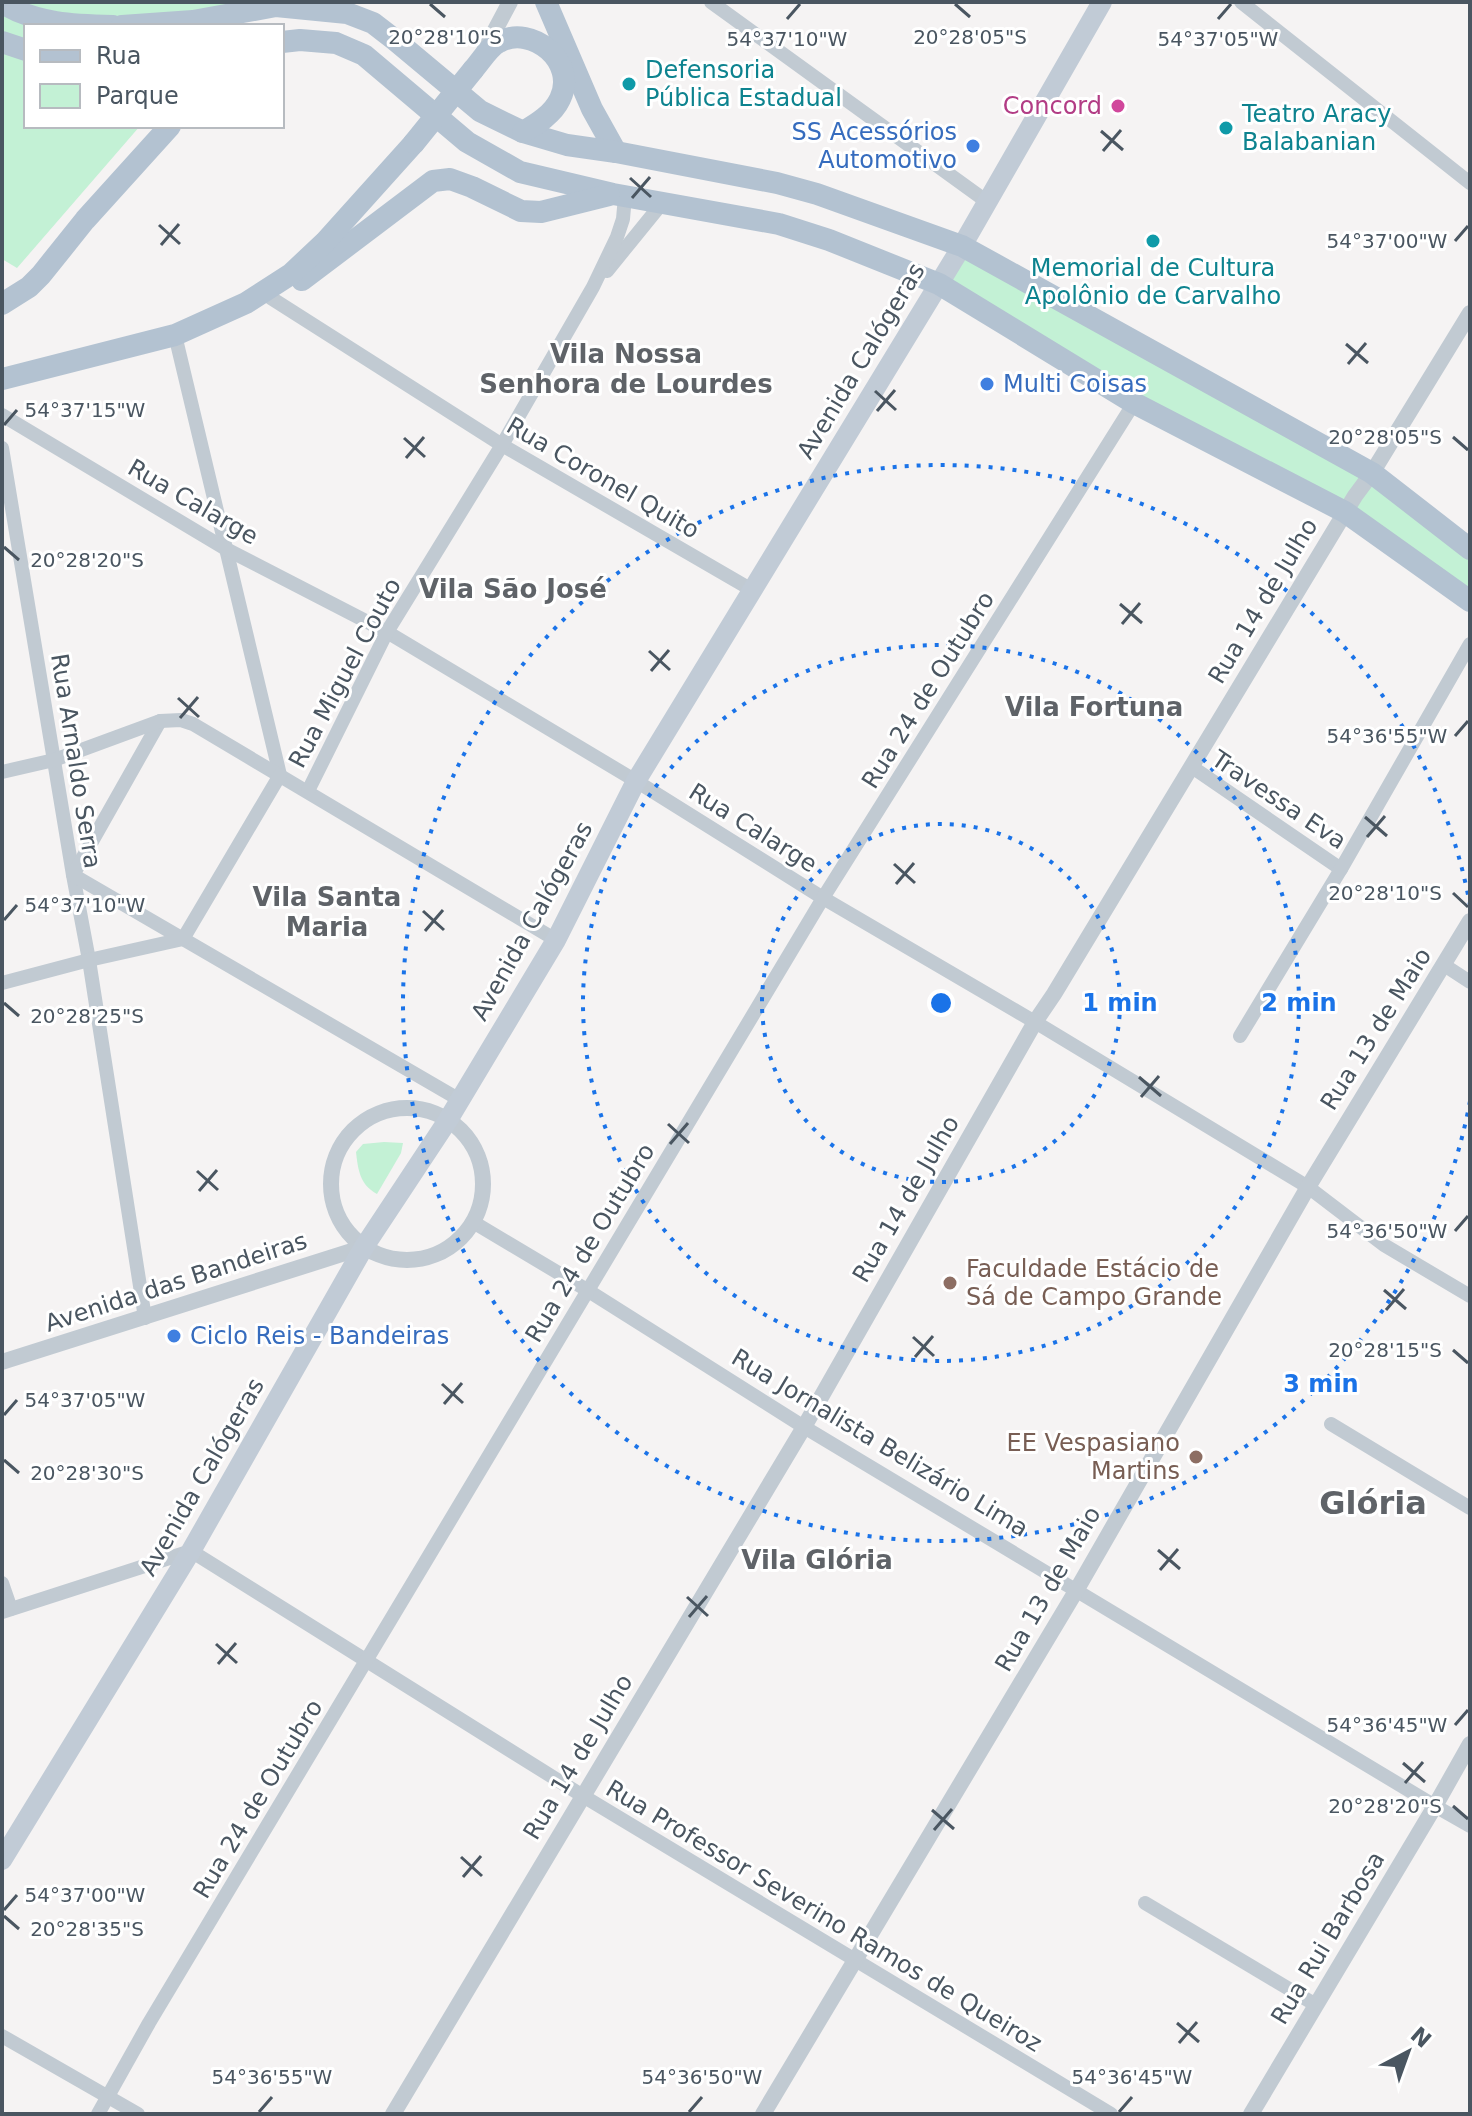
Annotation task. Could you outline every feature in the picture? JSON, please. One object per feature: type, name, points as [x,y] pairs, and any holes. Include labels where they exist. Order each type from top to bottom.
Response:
[{"type":"main road","points":[[546,2],[596,118],[616,152]]},
{"type":"main road","name":"Avenida Calógeras","points":[[2,1860],[191,1551],[364,1247],[448,1120],[556,940],[636,781],[962,246],[1102,2]]},
{"type":"main road","points":[[2,3],[38,19],[63,24]]},
{"type":"main road","points":[[262,24],[278,4]]},
{"type":"main road","points":[[150,24],[193,21],[278,4],[347,13],[373,23],[480,111],[523,132],[567,145],[777,183],[817,194],[962,246],[1372,473],[1470,549]]},
{"type":"main road","points":[[261,298],[325,242],[414,143],[497,43],[513,39],[528,39],[555,55],[563,67],[564,83],[560,98],[545,117],[523,132]]},
{"type":"main road","points":[[2,42],[24,49]]},
{"type":"main road","points":[[284,42],[336,43],[364,55],[467,142],[520,172],[619,195],[779,224],[829,240],[939,284],[1134,403],[1345,512],[1470,601]]},
{"type":"main road","points":[[2,304],[29,287],[41,275],[85,220],[168,128]]},
{"type":"main road","points":[[2,379],[175,335],[306,278],[433,181],[450,179],[521,211],[541,212],[619,195]]},
{"type":"street","points":[[473,70],[510,2]]},
{"type":"street","points":[[711,2],[986,201]]},
{"type":"street","points":[[1241,2],[1470,183]]},
{"type":"street","name":"Rua Miguel Couto","points":[[308,791],[387,632],[502,445],[593,287],[623,219],[619,195]]},
{"type":"street","name":"Rua Miguel Couto","points":[[593,287],[663,202]]},
{"type":"street","name":"Rua Coronel Quito","points":[[261,298],[502,445],[752,590]]},
{"type":"street","name":"Rua 14 de Julho","points":[[393,2114],[804,1427],[1035,1022],[1345,512],[1470,313]]},
{"type":"street","points":[[175,335],[280,775]]},
{"type":"street","name":"Rua 24 de Outubro","points":[[98,2114],[165,1996],[823,898],[1134,403]]},
{"type":"street","name":"Rua Calarge","points":[[2,415],[226,549],[387,632],[636,781],[823,898],[1308,1187],[1384,1245],[1470,1296]]},
{"type":"street","name":"Rua Arnaldo Serra","points":[[2,448],[89,960],[145,1318]]},
{"type":"street","points":[[1240,1036],[1341,869],[1470,644]]},
{"type":"street","points":[[2,772],[54,760],[160,721],[181,720],[308,791],[556,940]]},
{"type":"street","points":[[160,721],[73,875],[460,1100]]},
{"type":"street","name":"Travessa Eva","points":[[1192,767],[1341,869]]},
{"type":"street","name":"Rua Miguel Couto","points":[[183,939],[280,775]]},
{"type":"street","name":"Rua 13 de Maio","points":[[763,2114],[1076,1591],[1308,1187],[1470,921]]},
{"type":"street","points":[[2,983],[183,939]]},
{"type":"street","points":[[1444,965],[1470,982]]},
{"type":"street","points":[[391,1109],[427,1110],[448,1120],[466,1135],[477,1155],[483,1177],[482,1200],[473,1222],[458,1241],[436,1254],[412,1260],[387,1257],[364,1247],[347,1231],[335,1210],[330,1187],[333,1163],[343,1141],[359,1123],[391,1109]]},
{"type":"street","name":"Rua Jornalista Belizário Lima","points":[[473,1222],[804,1427],[1470,1826]]},
{"type":"street","name":"Avenida das Bandeiras","points":[[2,1362],[364,1247]]},
{"type":"street","points":[[1331,1424],[1470,1508]]},
{"type":"street","points":[[2,1583],[6,1610],[191,1551]]},
{"type":"street","name":"Rua Professor Severino Ramos de Queiroz","points":[[191,1551],[583,1796],[1111,2114]]},
{"type":"street","name":"Rua Rui Barbosa","points":[[1251,2114],[1470,1744]]},
{"type":"street","points":[[1145,1903],[1316,2005]]},
{"type":"street","points":[[2,2036],[138,2114]]},
{"type":"green space","points":[[2,2],[246,2],[227,24],[24,24],[24,128],[138,128],[17,268],[2,259]]},
{"type":"green space","points":[[962,246],[1372,473],[1470,549],[1470,601],[1381,535],[939,284]]},
{"type":"green space","points":[[403,1143],[401,1153],[377,1194],[363,1182],[356,1152],[363,1144]]},
{"type":"place","name":"Defensoria Pública Estadual","points":[[629,84]]},
{"type":"place","name":"Concord","points":[[1118,106]]},
{"type":"place","name":"Teatro Aracy Balabanian","points":[[1226,128]]},
{"type":"place","name":"SS Acessórios Automotivo","points":[[973,146]]},
{"type":"place","name":"Memorial de Cultura Apolônio de Carvalho","points":[[1153,241]]},
{"type":"place","name":"Multi Coisas","points":[[987,384]]},
{"type":"place","name":"Faculdade Estácio de Sá de Campo Grande","points":[[950,1283]]},
{"type":"place","name":"Ciclo Reis - Bandeiras","points":[[174,1336]]},
{"type":"place","name":"EE Vespasiano Martins","points":[[1196,1457]]},
{"type":"district","name":"Vila Nossa Senhora de Lourdes","points":[[626,369]]},
{"type":"district","name":"Vila São José","points":[[513,589]]},
{"type":"district","name":"Vila Fortuna","points":[[1094,707]]},
{"type":"district","name":"Vila Santa Maria","points":[[327,912]]},
{"type":"district","name":"Glória","points":[[1373,1503]]},
{"type":"district","name":"Vila Glória","points":[[817,1560]]}]
